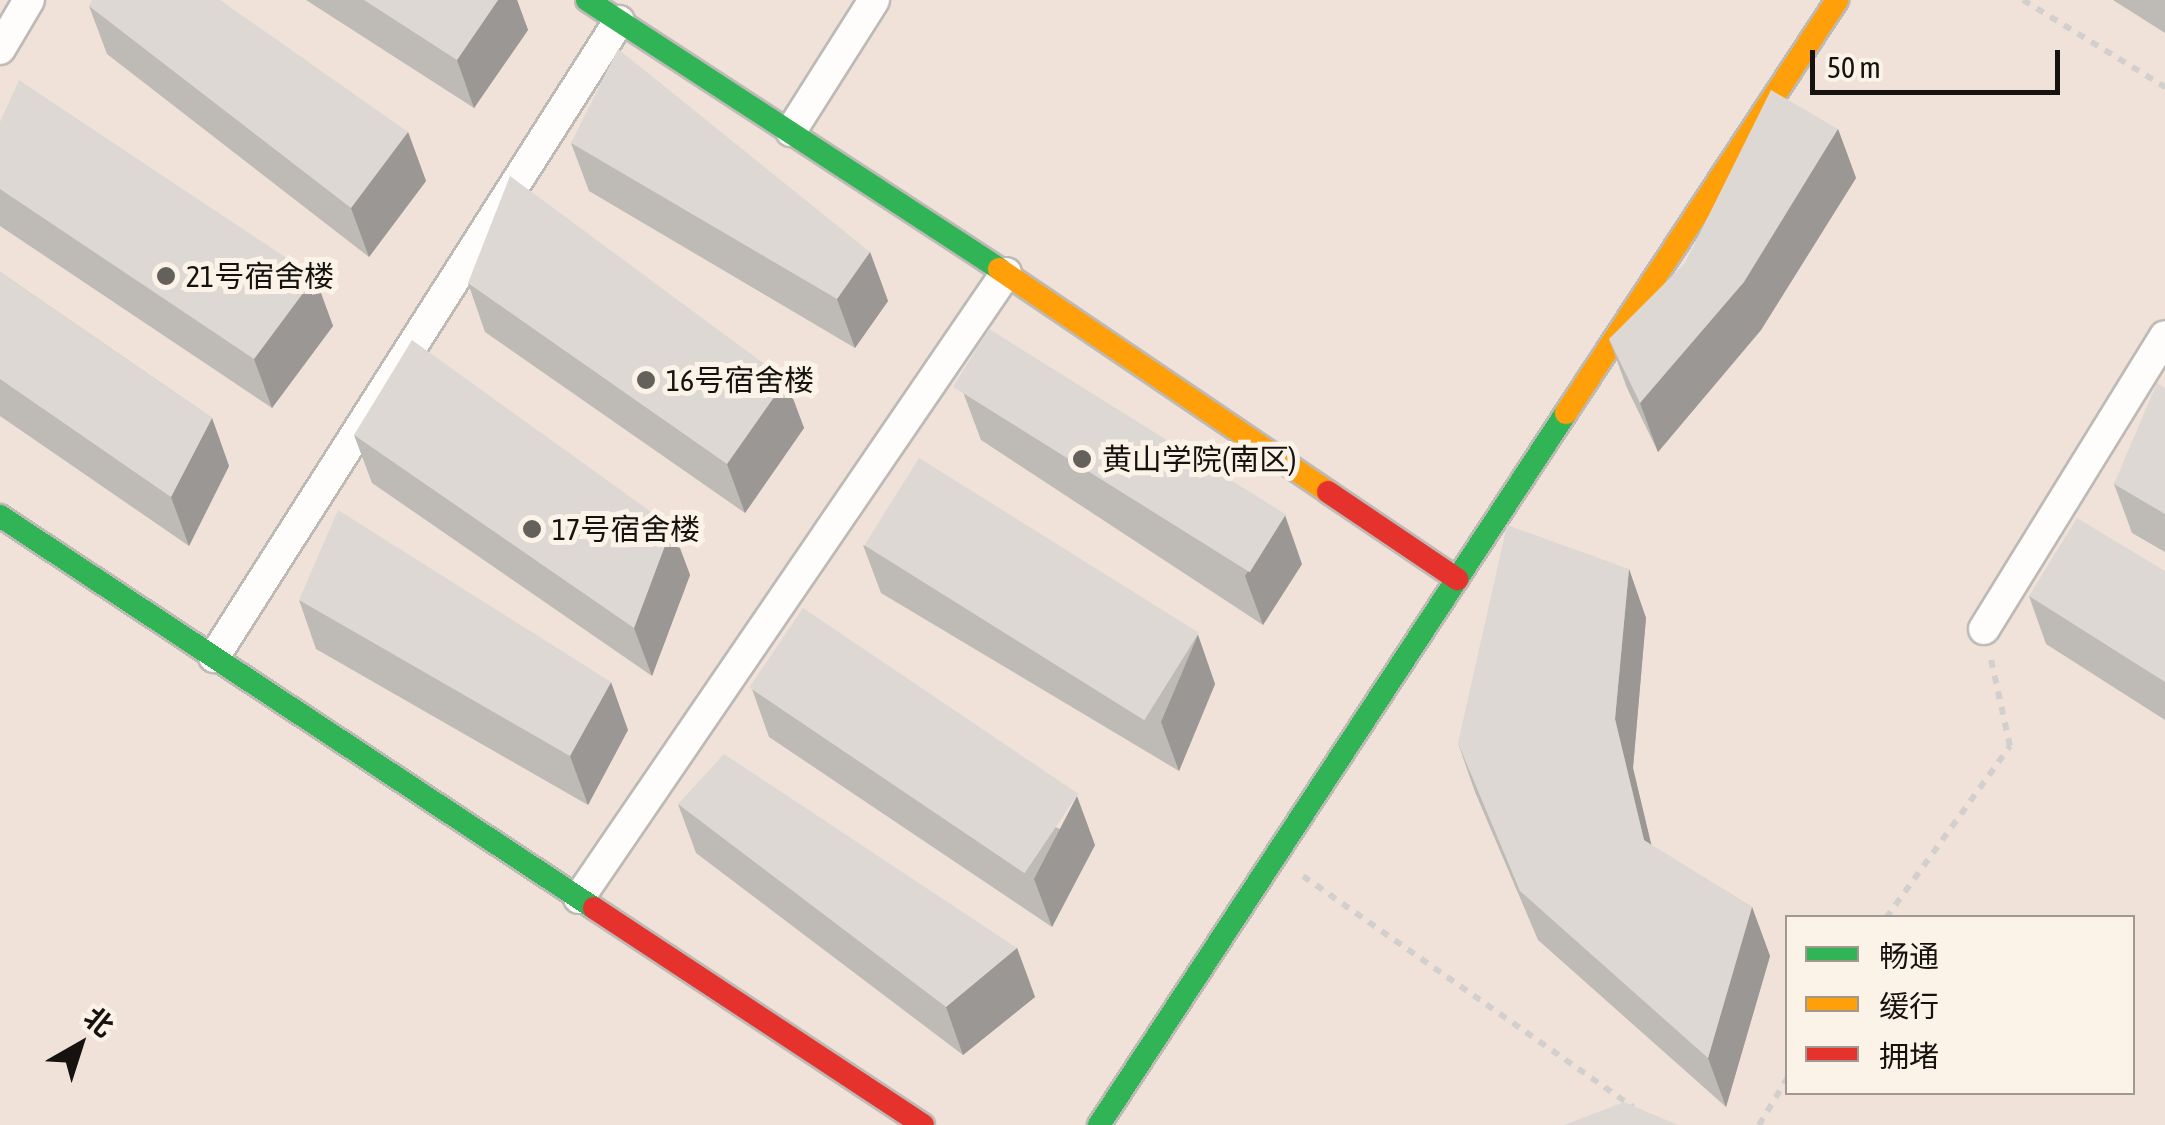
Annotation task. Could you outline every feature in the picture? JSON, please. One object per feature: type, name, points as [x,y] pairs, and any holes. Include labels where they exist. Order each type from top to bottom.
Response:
[{"type":"street","points":[[0,49],[29,0]]},
{"type":"street","points":[[587,0],[1006,273],[1457,579]]},
{"type":"street","points":[[791,131],[874,0]]},
{"type":"street","points":[[1099,1125],[1837,0]]},
{"type":"street","points":[[214,657],[619,21]]},
{"type":"street","points":[[578,898],[1006,273]]},
{"type":"street","points":[[1984,629],[2165,336]]},
{"type":"street","points":[[0,516],[923,1125]]},
{"type":"path","points":[[2023,0],[2165,87]]},
{"type":"path","points":[[1888,915],[2010,746],[1984,629]]},
{"type":"path","points":[[1275,857],[1638,1110]]},
{"type":"path","points":[[1759,1125],[1785,1082]]},
{"type":"shaded area","name":"黄山学院(南区)","points":[[0,0],[2165,0],[2165,1125],[0,1125]]},
{"type":"building","points":[[92,0],[220,0],[408,132],[351,208],[89,6]]},
{"type":"building","points":[[364,0],[498,0],[457,60]]},
{"type":"building","points":[[618,49],[870,252],[837,299],[571,143]]},
{"type":"building","name":"21号宿舍楼","points":[[19,80],[315,277],[254,359],[0,189],[0,122]]},
{"type":"building","points":[[1771,90],[1838,129],[1744,282],[1640,403],[1609,339],[1685,263]]},
{"type":"building","name":"16号宿舍楼","points":[[510,176],[786,380],[727,464],[468,283]]},
{"type":"building","points":[[0,272],[212,418],[171,497],[0,379]]},
{"type":"building","points":[[989,329],[1286,514],[1250,572],[953,387]]},
{"type":"building","name":"17号宿舍楼","points":[[412,340],[672,527],[634,628],[354,435]]},
{"type":"building","points":[[2157,383],[2165,388],[2165,514],[2114,484]]},
{"type":"building","points":[[919,458],[1199,633],[1144,720],[864,545]]},
{"type":"building","points":[[338,510],[611,682],[570,756],[299,600]]},
{"type":"building","points":[[2077,518],[2165,571],[2165,682],[2029,596]]},
{"type":"building","points":[[1507,525],[1629,569],[1615,719],[1644,840],[1752,907],[1708,1058],[1520,891],[1458,743]]},
{"type":"building","points":[[803,608],[1078,794],[1025,873],[749,688]]},
{"type":"building","points":[[724,754],[1017,948],[946,1007],[678,804]]},
{"type":"building","points":[[1624,1102],[1678,1125],[1564,1125]]},
{"type":"traffic: fast","points":[[587,0],[999,269]]},
{"type":"traffic: fast","points":[[1099,1125],[1566,413]]},
{"type":"traffic: fast","points":[[0,516],[594,908]]},
{"type":"traffic: slow","points":[[1566,413],[1837,0]]},
{"type":"traffic: slow","points":[[999,269],[1328,492]]},
{"type":"traffic: jam","points":[[1328,492],[1457,579]]},
{"type":"traffic: jam","points":[[594,908],[923,1125]]},
{"type":"place","name":"21号宿舍楼","points":[[166,276]]},
{"type":"place","name":"16号宿舍楼","points":[[646,380]]},
{"type":"place","name":"黄山学院(南区)","points":[[1082,459]]},
{"type":"place","name":"17号宿舍楼","points":[[532,529]]}]
